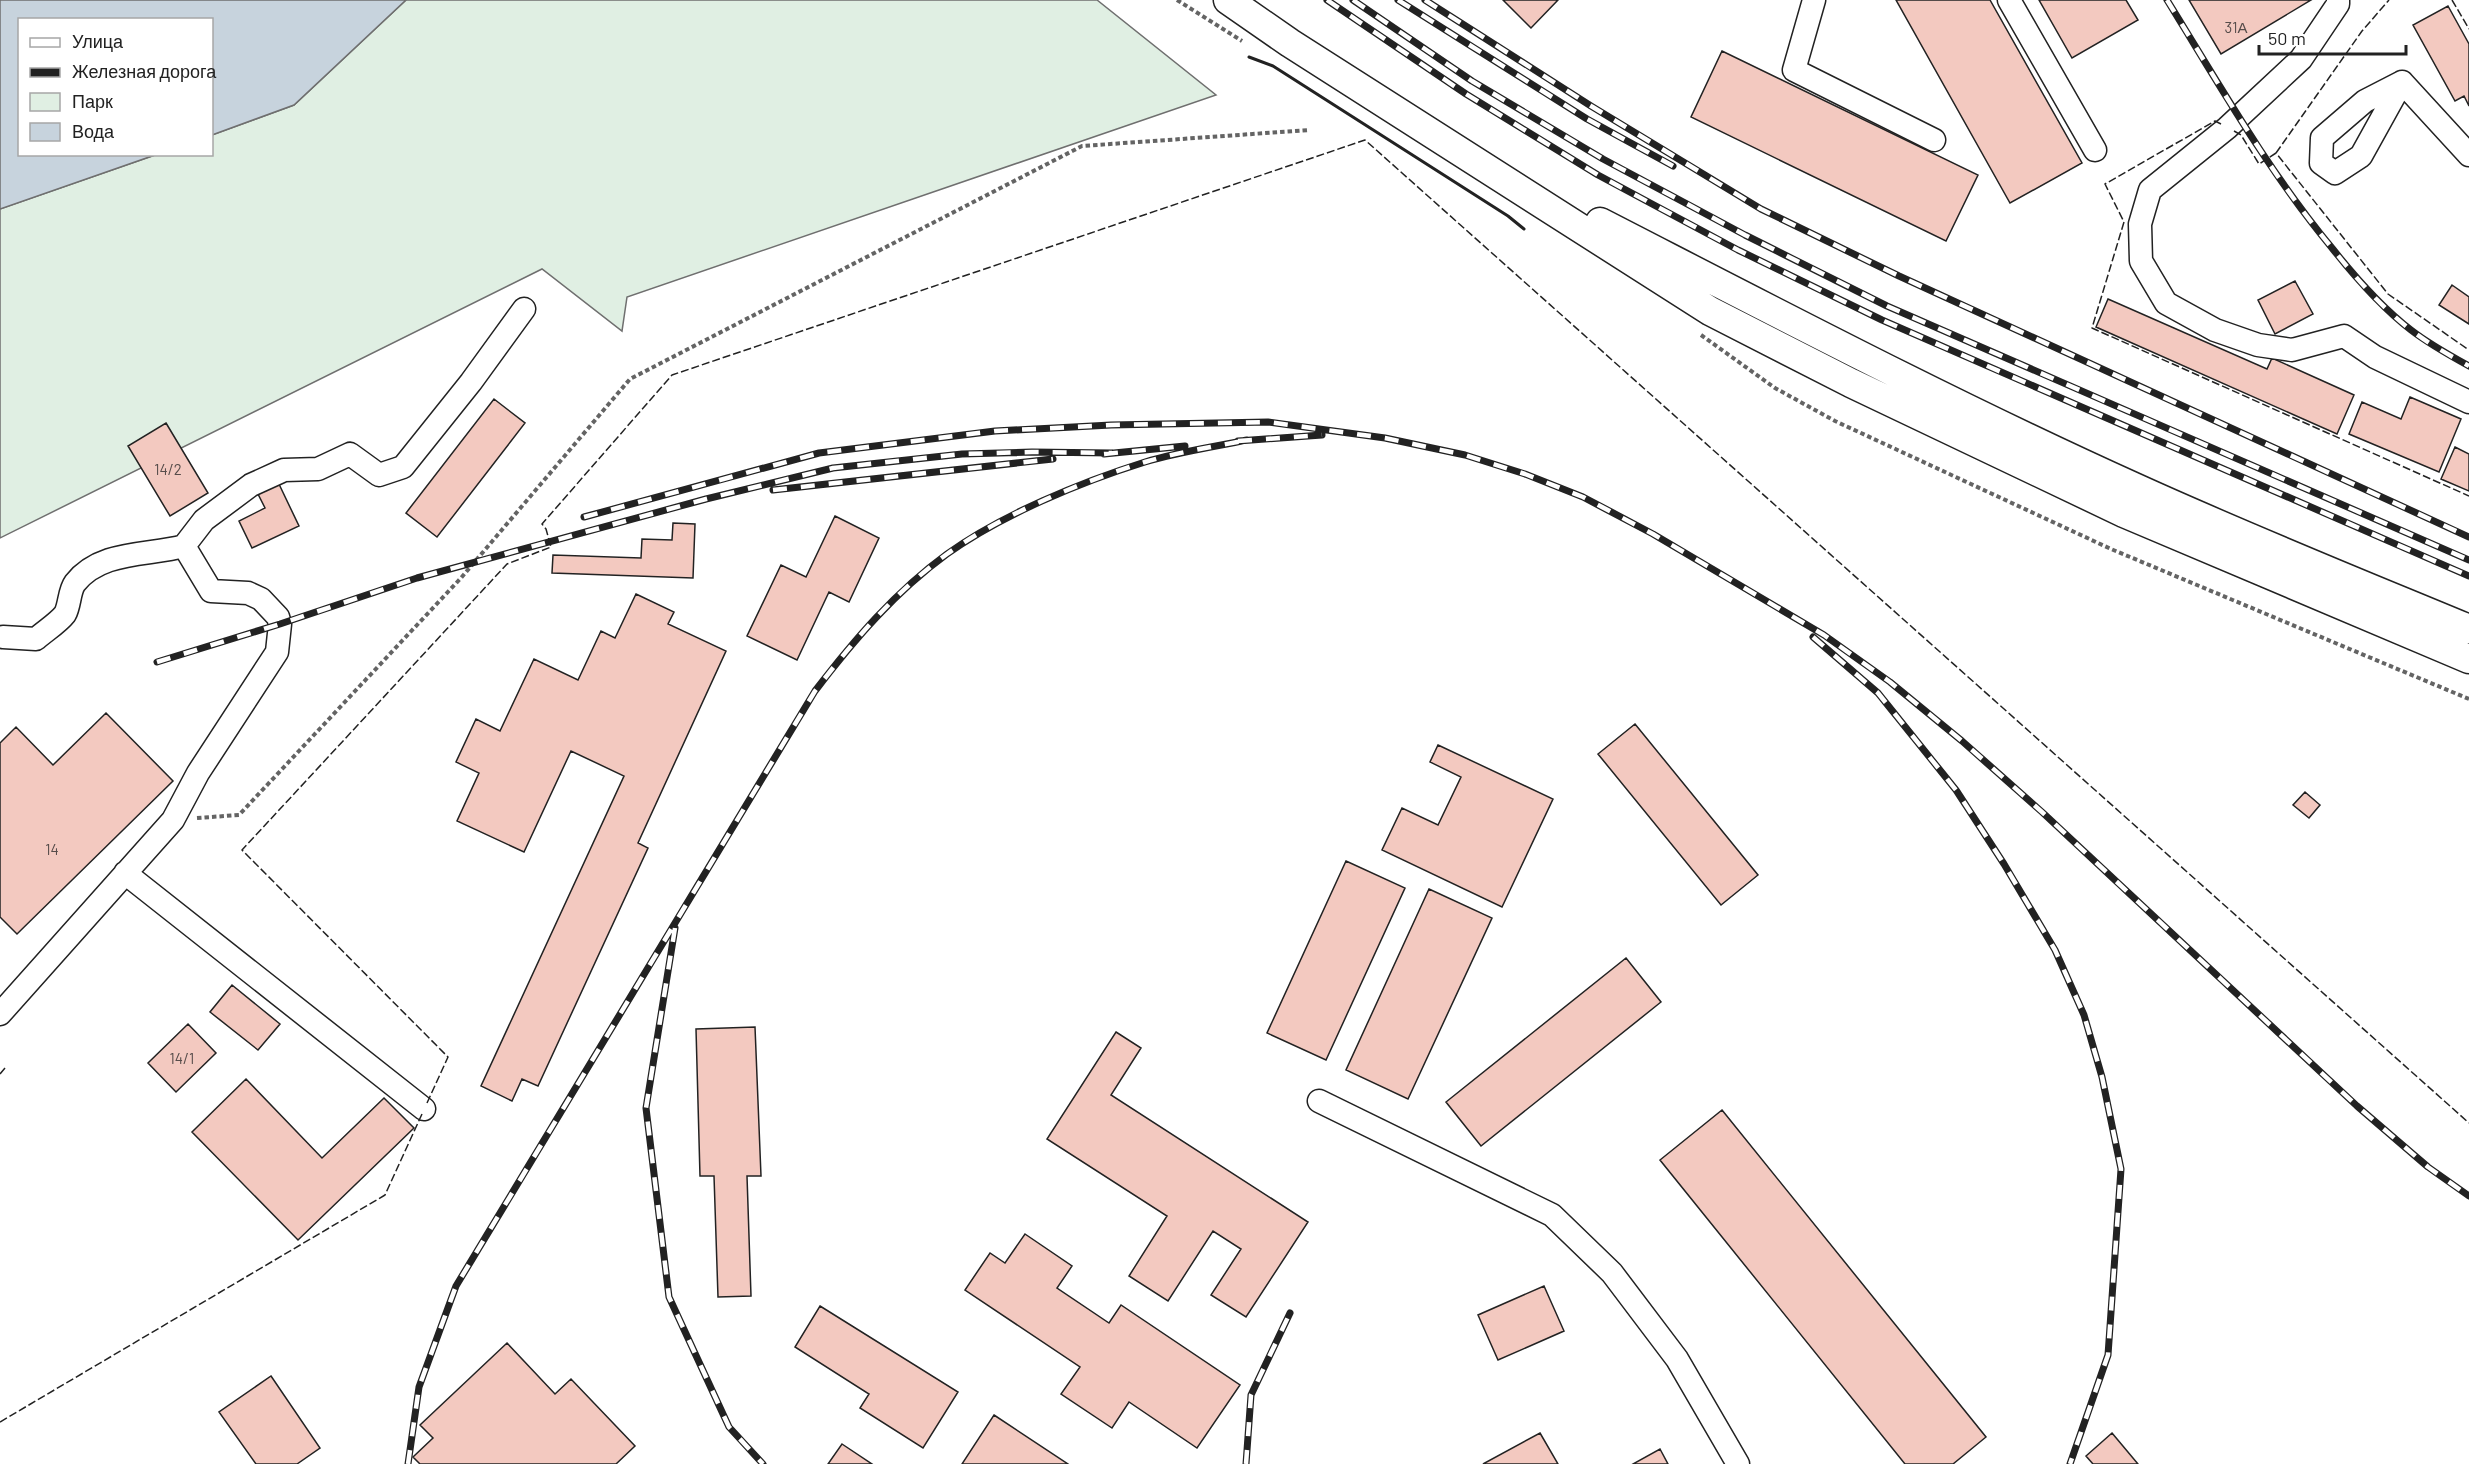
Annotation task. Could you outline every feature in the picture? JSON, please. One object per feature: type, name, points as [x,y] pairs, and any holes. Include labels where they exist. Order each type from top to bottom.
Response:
[{"type":"main road","points":[[1228,0],[1290,43],[1710,311],[1851,383],[2124,513],[2469,658]]},
{"type":"main road","points":[[1439,138],[1853,352],[2041,444],[2226,529],[2469,629]]},
{"type":"street","points":[[1814,0],[1794,70],[1934,140]]},
{"type":"street","points":[[2009,0],[2095,150]]},
{"type":"street","points":[[2338,0],[2338,4],[2301,58],[2227,128],[2150,190],[2140,224],[2141,261],[2166,303],[2215,330],[2258,345],[2292,350],[2344,336],[2375,357],[2469,402]]},
{"type":"street","points":[[2402,82],[2469,155]]},
{"type":"street","points":[[3,637],[36,639],[65,613],[75,583],[99,563],[129,555],[163,552],[184,546],[204,520],[251,485],[284,470],[318,469],[350,454],[379,475],[403,467],[471,382],[524,309]]},
{"type":"street","points":[[0,1014],[172,820],[221,736],[277,652],[280,624],[278,617],[261,599],[248,593],[211,591],[184,546]]},
{"type":"street","points":[[125,873],[424,1109]]},
{"type":"street","points":[[1319,1101],[1552,1215],[1612,1273],[1677,1359],[1738,1464]]},
{"type":"path","points":[[172,820],[239,815],[461,578],[630,379],[1082,146],[1309,130]]},
{"type":"green space","points":[[406,0],[1097,0],[1216,95],[627,297],[622,331],[542,269],[0,538],[0,209],[152,156],[213,156],[213,135],[294,105]]},
{"type":"water","points":[[0,0],[406,0],[294,105],[213,135],[213,18],[18,18],[18,156],[152,156],[0,209]]},
{"type":"building","points":[[1503,0],[1558,0],[1531,28]]},
{"type":"building","points":[[1896,0],[1990,0],[2082,163],[2010,203]]},
{"type":"building","points":[[2039,0],[2126,0],[2138,20],[2072,58]]},
{"type":"building","points":[[2189,0],[2311,0],[2221,54]]},
{"type":"building","points":[[2448,6],[2469,44],[2469,106],[2464,96],[2455,101],[2413,25]]},
{"type":"building","points":[[1722,51],[1978,175],[1946,241],[1691,117]]},
{"type":"building","points":[[2295,281],[2313,314],[2275,334],[2258,300]]},
{"type":"building","points":[[2452,285],[2469,297],[2469,324],[2439,305]]},
{"type":"building","points":[[2108,299],[2267,369],[2272,358],[2354,395],[2337,434],[2096,327]]},
{"type":"building","points":[[2410,397],[2461,419],[2439,472],[2349,434],[2362,402],[2401,419]]},
{"type":"building","points":[[494,399],[525,423],[437,537],[406,513]]},
{"type":"building","points":[[166,423],[208,493],[170,516],[128,446]]},
{"type":"building","points":[[2455,447],[2469,454],[2469,491],[2441,479]]},
{"type":"building","points":[[278,482],[299,526],[252,548],[239,521],[265,508],[257,492]]},
{"type":"building","points":[[835,516],[879,538],[849,602],[829,592],[797,660],[747,636],[781,565],[806,577]]},
{"type":"building","points":[[673,523],[695,524],[693,578],[552,573],[553,555],[641,558],[642,539],[672,540]]},
{"type":"building","points":[[636,594],[674,612],[668,624],[726,651],[638,843],[648,848],[538,1086],[522,1079],[512,1101],[481,1086],[624,776],[571,751],[524,852],[457,821],[479,773],[456,762],[476,719],[500,731],[534,659],[578,680],[601,631],[615,638]]},
{"type":"building","points":[[106,713],[173,781],[17,934],[0,917],[0,743],[16,727],[53,765]]},
{"type":"building","points":[[1635,724],[1758,875],[1721,905],[1598,754]]},
{"type":"building","points":[[1438,745],[1553,799],[1502,907],[1382,850],[1402,808],[1438,825],[1461,777],[1430,762]]},
{"type":"building","points":[[2305,792],[2320,805],[2309,818],[2293,805]]},
{"type":"building","points":[[1346,861],[1405,888],[1326,1060],[1267,1033]]},
{"type":"building","points":[[1429,889],[1492,918],[1408,1099],[1346,1070]]},
{"type":"building","points":[[1626,958],[1661,1002],[1481,1146],[1446,1102]]},
{"type":"building","points":[[232,985],[280,1024],[258,1050],[210,1012]]},
{"type":"building","points":[[188,1024],[216,1053],[176,1092],[148,1063]]},
{"type":"building","points":[[755,1027],[761,1176],[747,1176],[751,1296],[718,1297],[714,1176],[700,1176],[696,1029]]},
{"type":"building","points":[[1116,1032],[1141,1048],[1111,1095],[1308,1222],[1246,1317],[1211,1295],[1241,1249],[1213,1231],[1168,1301],[1129,1276],[1167,1216],[1047,1139]]},
{"type":"building","points":[[246,1079],[322,1158],[384,1098],[414,1128],[298,1240],[192,1132]]},
{"type":"building","points":[[1722,1110],[1986,1437],[1953,1464],[1905,1464],[1660,1160]]},
{"type":"building","points":[[1025,1234],[1072,1266],[1057,1288],[1109,1323],[1121,1305],[1240,1385],[1197,1448],[1129,1402],[1112,1428],[1061,1394],[1080,1367],[965,1290],[990,1253],[1005,1263]]},
{"type":"building","points":[[1544,1286],[1564,1331],[1498,1360],[1478,1315]]},
{"type":"building","points":[[820,1306],[958,1392],[923,1448],[860,1408],[869,1394],[795,1347]]},
{"type":"building","points":[[507,1343],[555,1394],[571,1379],[635,1446],[616,1464],[420,1464],[413,1457],[433,1438],[420,1425]]},
{"type":"building","points":[[271,1376],[320,1448],[297,1464],[256,1464],[219,1412]]},
{"type":"building","points":[[994,1415],[1068,1464],[962,1464]]},
{"type":"building","points":[[1540,1433],[1558,1464],[1483,1464]]},
{"type":"building","points":[[2112,1433],[2138,1464],[2093,1464],[2086,1456]]},
{"type":"building","points":[[842,1444],[872,1464],[828,1464]]},
{"type":"building","points":[[1660,1449],[1668,1464],[1633,1464]]},
{"type":"railway","points":[[1327,0],[1466,94],[1598,175],[1738,250],[1882,320],[2469,576]]},
{"type":"railway","points":[[1353,0],[1472,81],[1603,159],[1745,235],[1887,306],[2469,560]]},
{"type":"railway","points":[[1398,0],[1587,119],[1673,166]]},
{"type":"railway","points":[[1425,0],[1591,106],[1761,209],[1899,276],[2469,537]]},
{"type":"railway","points":[[2167,0],[2265,158],[2341,259],[2389,312],[2432,345],[2469,366]]},
{"type":"railway","points":[[584,517],[819,453],[995,431],[1111,425],[1268,422],[1385,438],[1465,455],[1525,474],[1583,497],[1653,534],[1824,635],[1890,682],[1962,741],[2042,812],[2357,1106],[2428,1167],[2469,1196]]},
{"type":"railway","points":[[1238,441],[1322,435]]},
{"type":"railway","points":[[408,1464],[419,1387],[456,1286],[815,691],[845,653],[910,584],[947,554],[992,526],[1042,501],[1120,470],[1170,455],[1247,440]]},
{"type":"railway","points":[[1104,454],[1185,446]]},
{"type":"railway","points":[[157,662],[417,578],[706,499],[833,468],[962,454],[1112,453]]},
{"type":"railway","points":[[773,490],[1053,459]]},
{"type":"railway","points":[[1813,637],[1878,693],[1956,790],[2004,864],[2055,950],[2084,1015],[2102,1077],[2121,1169],[2108,1355],[2070,1464]]},
{"type":"railway","points":[[675,928],[646,1108],[669,1297],[729,1427],[763,1464]]},
{"type":"railway","points":[[1246,1464],[1251,1395],[1290,1313]]},
{"type":"fence","points":[[2276,153],[2362,31],[2389,0]]},
{"type":"fence","points":[[2452,0],[2469,29]]},
{"type":"fence","points":[[2221,124],[2215,121],[2105,184],[2124,222],[2092,328],[2469,496]]},
{"type":"fence","points":[[2234,131],[2241,135],[2259,164],[2276,153],[2388,294],[2469,350]]},
{"type":"fence","points":[[427,1103],[448,1057],[242,850],[507,564],[551,547],[546,529],[542,524],[672,375],[1365,140],[2469,1123]]},
{"type":"fence","points":[[0,1074],[5,1068]]},
{"type":"fence","points":[[0,1422],[385,1195],[422,1114]]},
{"type":"wall","points":[[1249,57],[1273,66],[1508,216],[1524,229]]}]
